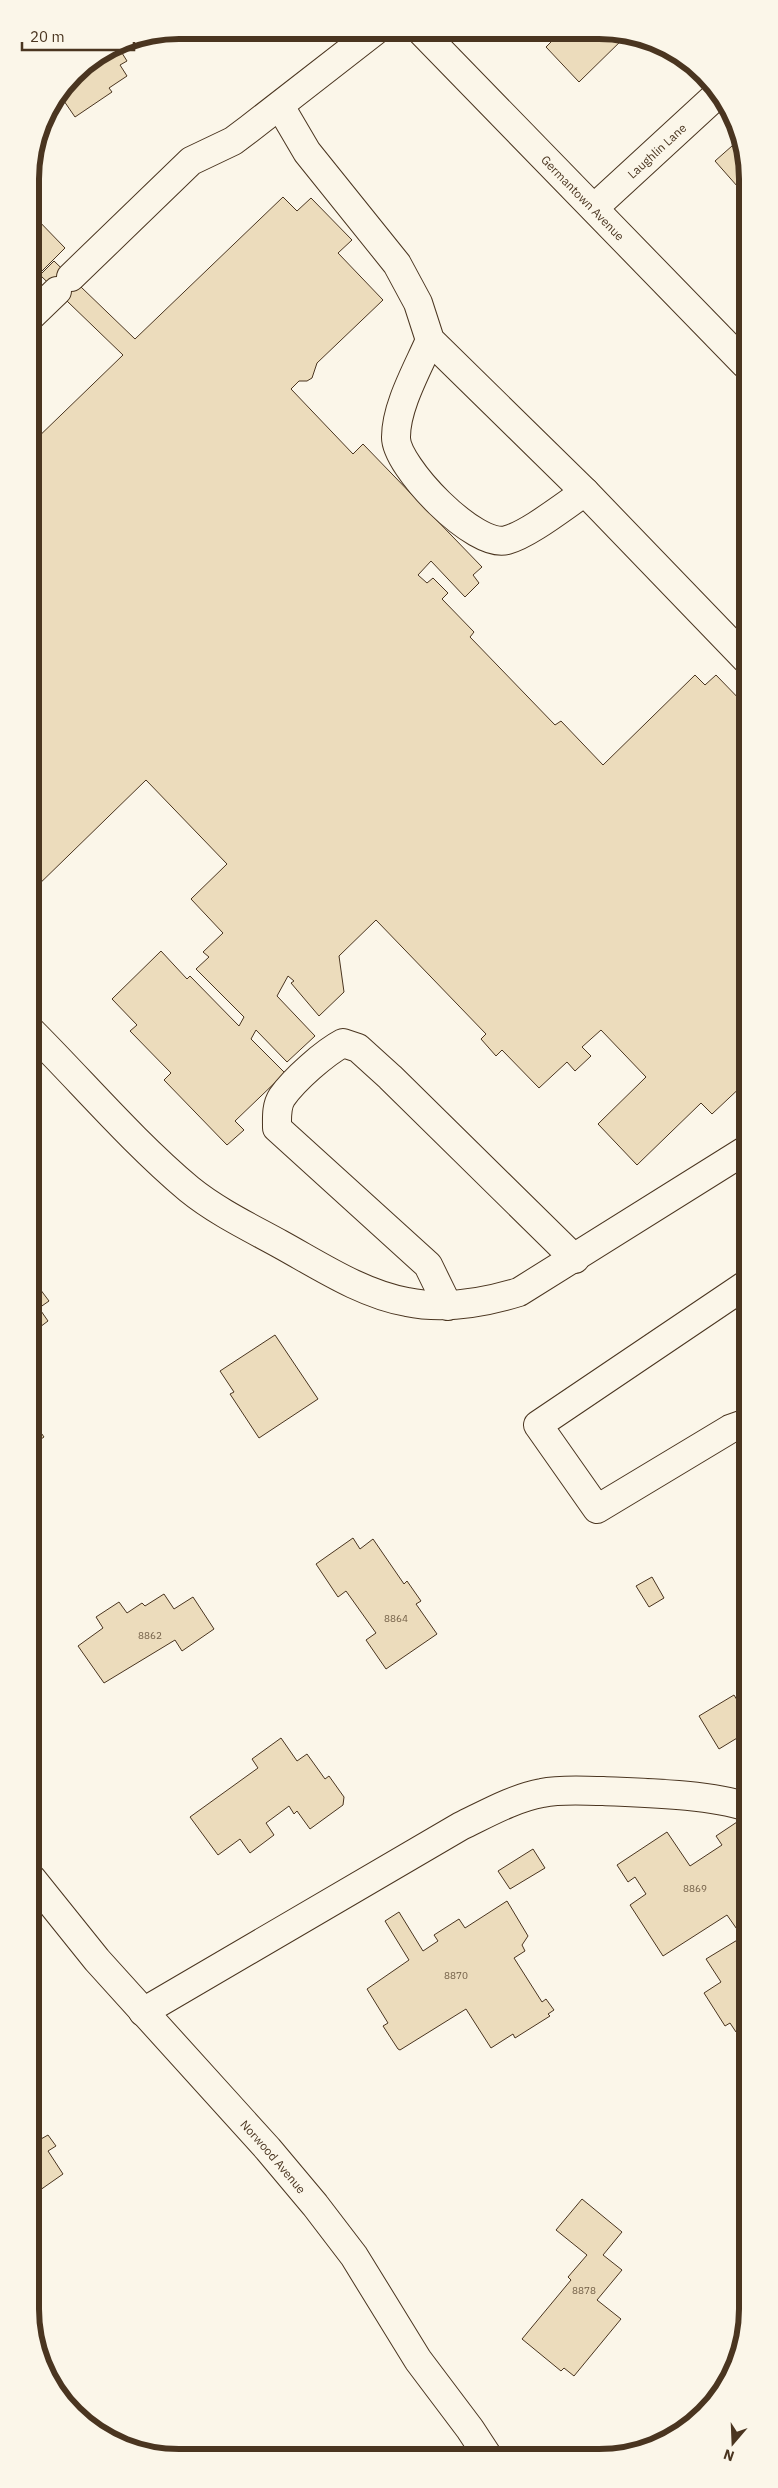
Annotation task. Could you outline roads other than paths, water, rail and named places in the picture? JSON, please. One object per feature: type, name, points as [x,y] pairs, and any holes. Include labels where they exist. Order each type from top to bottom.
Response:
[{"type":"street","points":[[39,308],[191,161],[233,140],[366,39]]},
{"type":"street","name":"Germantown Avenue","points":[[429,39],[739,357]]},
{"type":"street","name":"Laughlin Lane","points":[[594,208],[713,99]]},
{"type":"street","points":[[280,106],[307,152],[397,264],[418,303],[430,340],[585,492],[739,652]]},
{"type":"street","points":[[430,340],[398,416],[396,439],[404,461],[420,483],[466,526],[489,539],[505,541],[521,533],[585,492]]},
{"type":"street","points":[[39,1039],[164,1167],[214,1207],[332,1273],[374,1292],[407,1302],[448,1306],[499,1298],[519,1292],[739,1154]]},
{"type":"street","points":[[448,1306],[428,1265],[278,1128],[277,1110],[281,1098],[327,1052],[342,1043],[358,1048],[390,1077],[575,1258]]},
{"type":"street","points":[[739,1289],[538,1425],[597,1509],[730,1429],[739,1426]]},
{"type":"street","points":[[143,2012],[461,1826],[504,1806],[542,1793],[576,1791],[635,1792],[692,1797],[739,1806]]},
{"type":"street","name":"Norwood Avenue","points":[[39,1888],[62,1918],[143,2012],[268,2149],[315,2205],[354,2256],[418,2360],[483,2449]]}]
